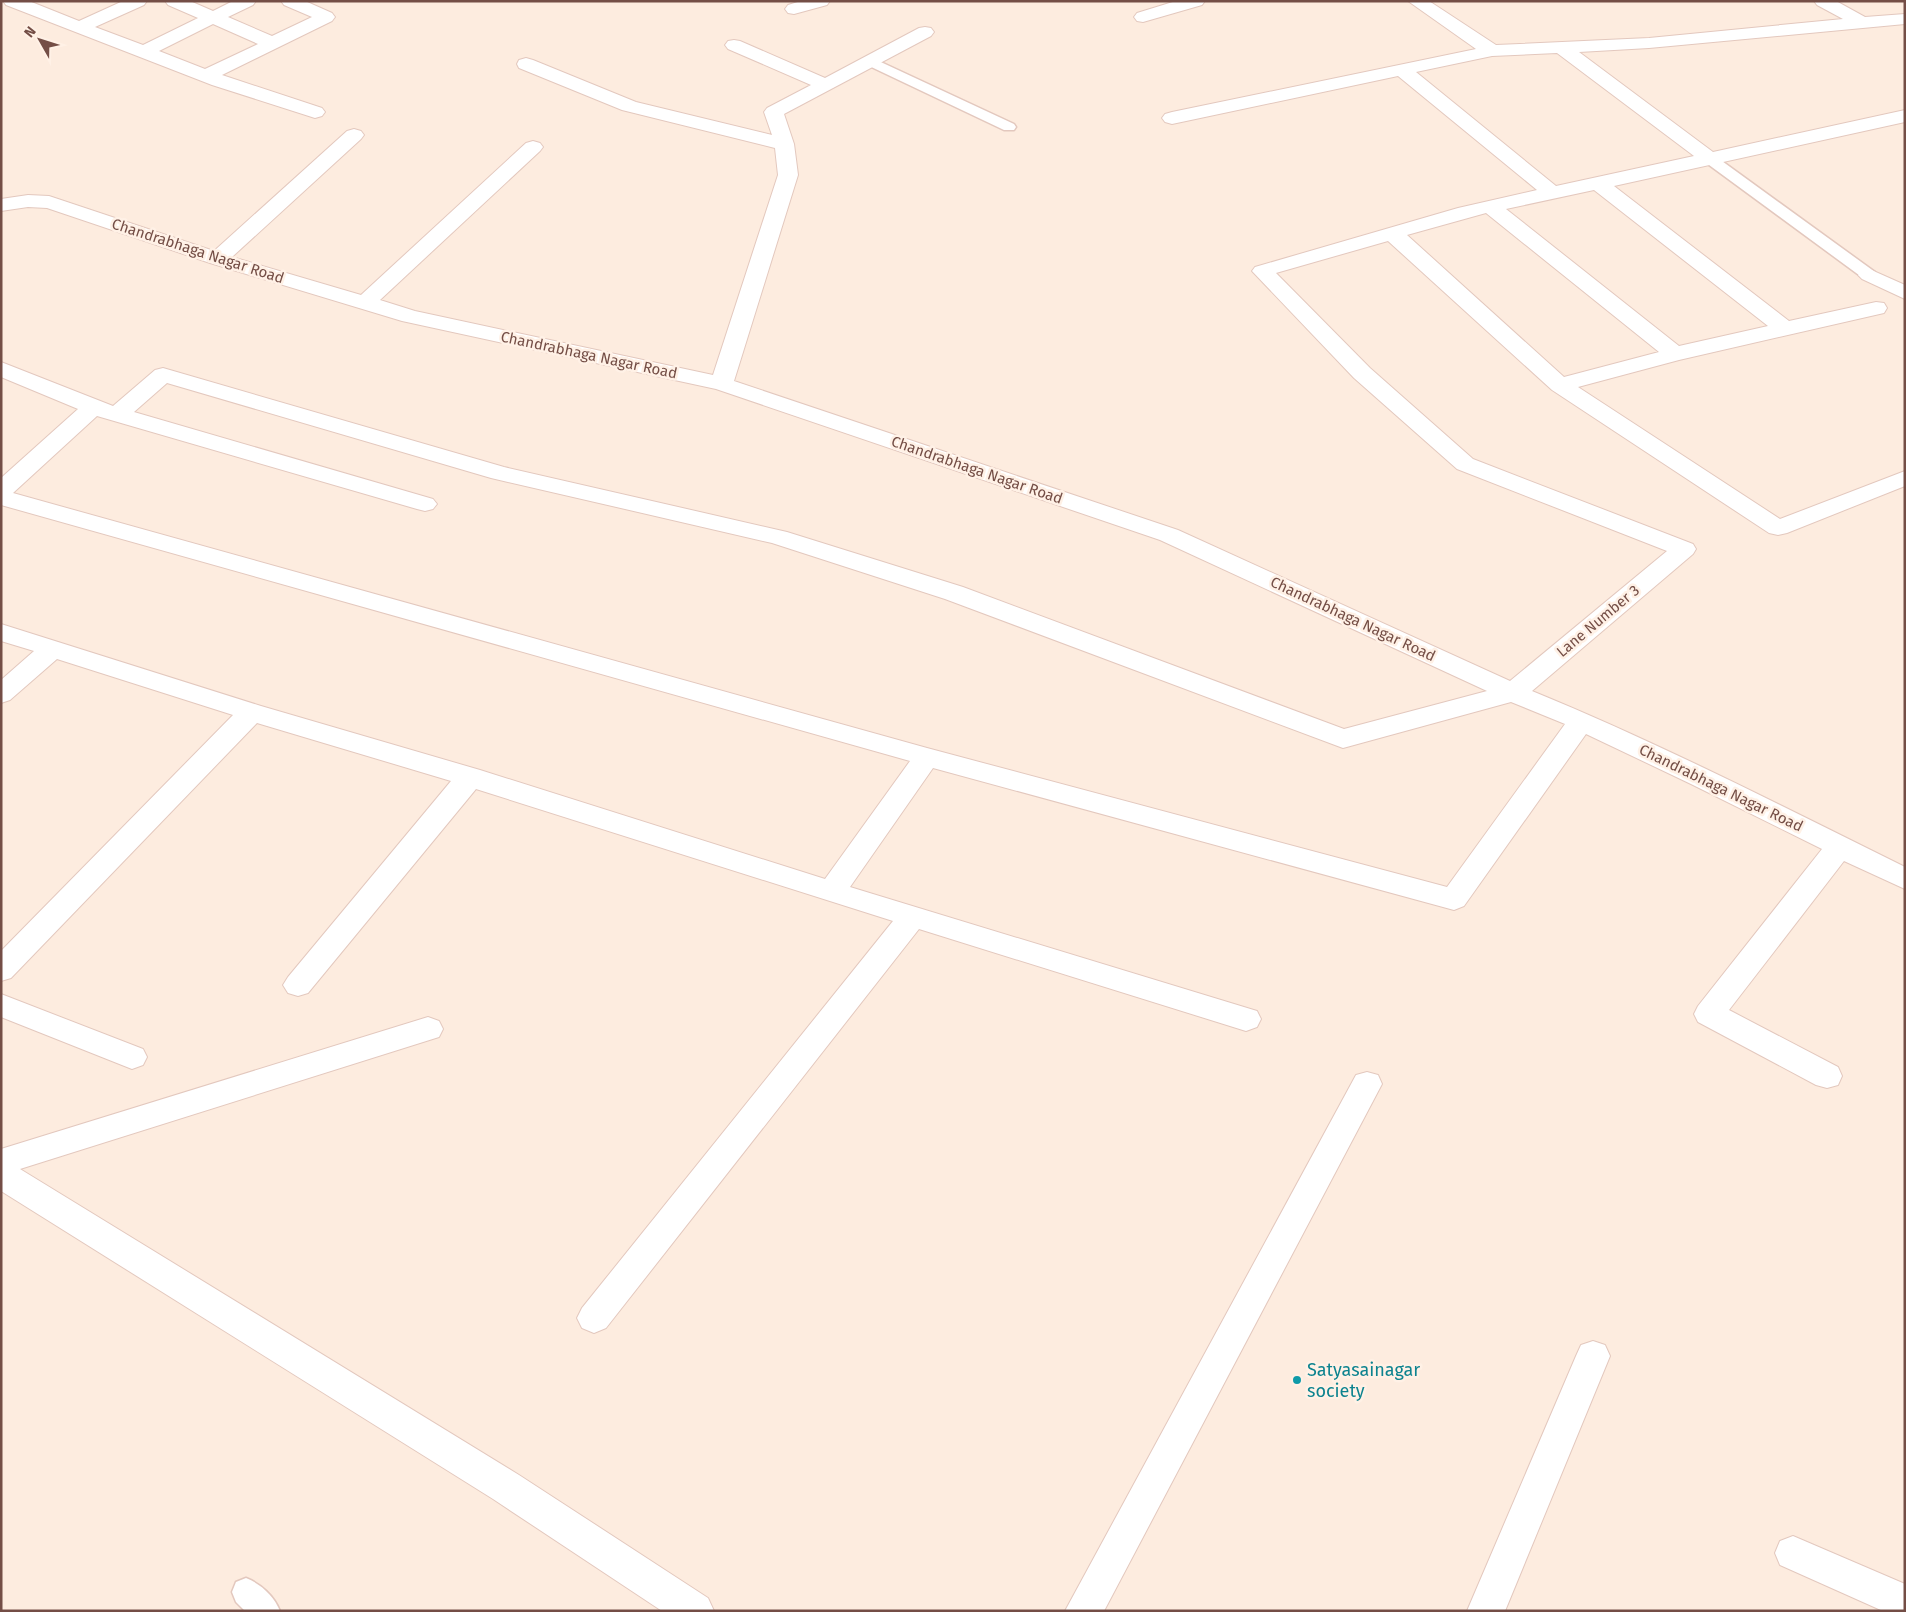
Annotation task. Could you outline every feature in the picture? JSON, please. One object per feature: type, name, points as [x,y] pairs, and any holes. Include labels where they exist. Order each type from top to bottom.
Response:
[{"type":"street","points":[[12,1],[206,76],[314,112]]},
{"type":"street","points":[[80,28],[138,1]]},
{"type":"street","points":[[174,1],[272,44]]},
{"type":"street","points":[[142,52],[247,1]]},
{"type":"street","points":[[206,76],[326,17],[290,1]]},
{"type":"street","points":[[794,9],[821,1]]},
{"type":"street","points":[[1143,17],[1196,1]]},
{"type":"street","points":[[1417,1],[1492,51]]},
{"type":"street","points":[[1823,1],[1862,23]]},
{"type":"street","points":[[1172,118],[1492,51],[1649,42],[1905,20]]},
{"type":"street","points":[[722,384],[788,175],[784,144],[774,112],[925,32]]},
{"type":"street","points":[[734,45],[826,85]]},
{"type":"street","points":[[1562,48],[1710,158]]},
{"type":"street","points":[[526,64],[629,106],[784,144]]},
{"type":"street","points":[[1401,69],[1552,193]]},
{"type":"street","points":[[1392,233],[1552,193],[1905,116]]},
{"type":"street","points":[[217,259],[354,135]]},
{"type":"street","points":[[365,303],[533,147]]},
{"type":"street","points":[[1598,183],[1785,329]]},
{"type":"street","name":"Chandrabhaga Nagar Road","points":[[1,204],[28,201],[48,202],[217,259],[410,316],[722,384],[1169,535],[1701,777],[1905,879]]},
{"type":"street","points":[[1491,207],[1675,354]]},
{"type":"street","points":[[1392,233],[1560,385],[1778,528],[1905,478]]},
{"type":"street","name":"Lane Number 3","points":[[1392,233],[1262,271],[1362,373],[1465,464],[1684,549],[1513,693]]},
{"type":"street","points":[[1869,275],[1905,293]]},
{"type":"street","points":[[1560,385],[1675,354],[1876,308]]},
{"type":"street","points":[[1,369],[117,415],[425,504]]},
{"type":"street","points":[[117,415],[163,375],[499,473],[778,537],[954,593],[1343,739],[1513,693]]},
{"type":"street","points":[[1,491],[94,407]]},
{"type":"street","points":[[1,497],[927,757],[1454,899],[1581,721]]},
{"type":"street","points":[[1,632],[52,650],[470,777],[831,892],[1246,1020]]},
{"type":"street","points":[[1,694],[52,650]]},
{"type":"street","points":[[1,970],[252,712]]},
{"type":"street","points":[[831,892],[927,757]]},
{"type":"street","points":[[298,985],[470,777]]},
{"type":"street","points":[[1827,1076],[1709,1014],[1840,846]]},
{"type":"street","points":[[594,1318],[913,916]]},
{"type":"street","points":[[1,1005],[132,1057]]},
{"type":"street","points":[[1,1162],[428,1029]]},
{"type":"street","points":[[1084,1611],[1367,1084]]},
{"type":"street","points":[[1,1174],[506,1487],[695,1611]]},
{"type":"street","points":[[1486,1611],[1592,1356]]},
{"type":"street","points":[[1793,1553],[1905,1602]]},
{"type":"lane","points":[[870,61],[1009,127]]},
{"type":"lane","points":[[1710,158],[1869,275]]},
{"type":"place","name":"Satyasainagar society","points":[[1297,1380]]}]
